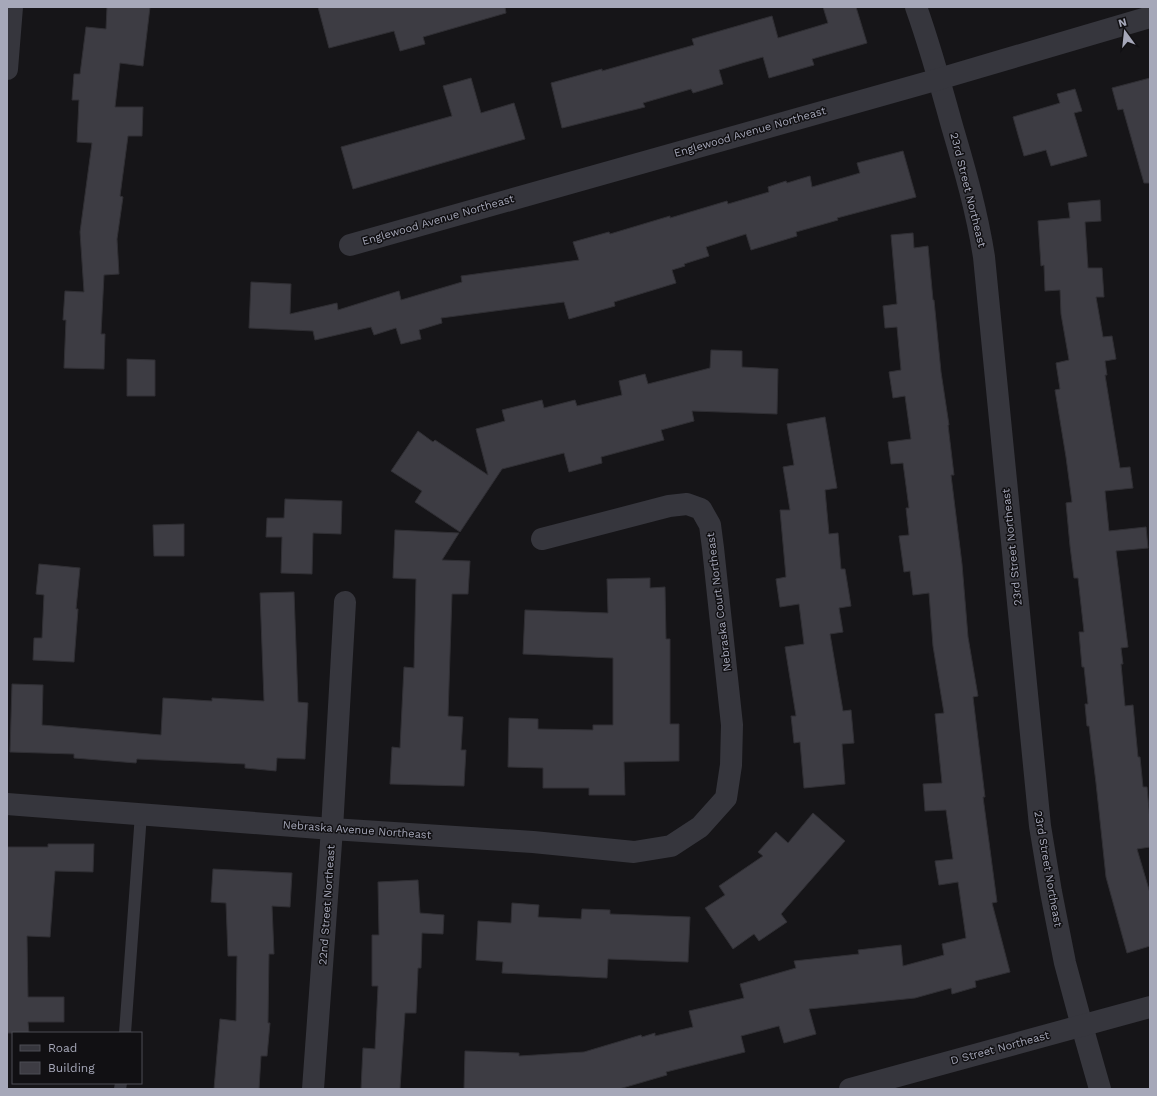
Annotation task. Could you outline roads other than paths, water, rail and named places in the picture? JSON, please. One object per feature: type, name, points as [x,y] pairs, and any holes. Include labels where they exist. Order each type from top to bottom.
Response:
[{"type":"street","points":[[7,69],[12,7]]},
{"type":"street","name":"23rd Street Northeast","points":[[916,7],[939,78],[979,226],[984,256],[1040,826],[1065,962],[1100,1089]]},
{"type":"street","name":"Englewood Avenue Northeast","points":[[350,245],[1150,17]]},
{"type":"street","name":"Nebraska Court Northeast","points":[[542,539],[669,506],[687,504],[702,509],[710,525],[732,725],[731,765],[726,798],[700,827]]},
{"type":"street","name":"22nd Street Northeast","points":[[312,1089],[332,829],[345,602]]},
{"type":"street","name":"Nebraska Avenue Northeast","points":[[7,804],[332,829],[533,842],[634,852],[671,846],[700,827]]},
{"type":"street","name":"D Street Northeast","points":[[850,1089],[1150,1008]]},
{"type":"lane","points":[[125,1032],[141,814]]}]
